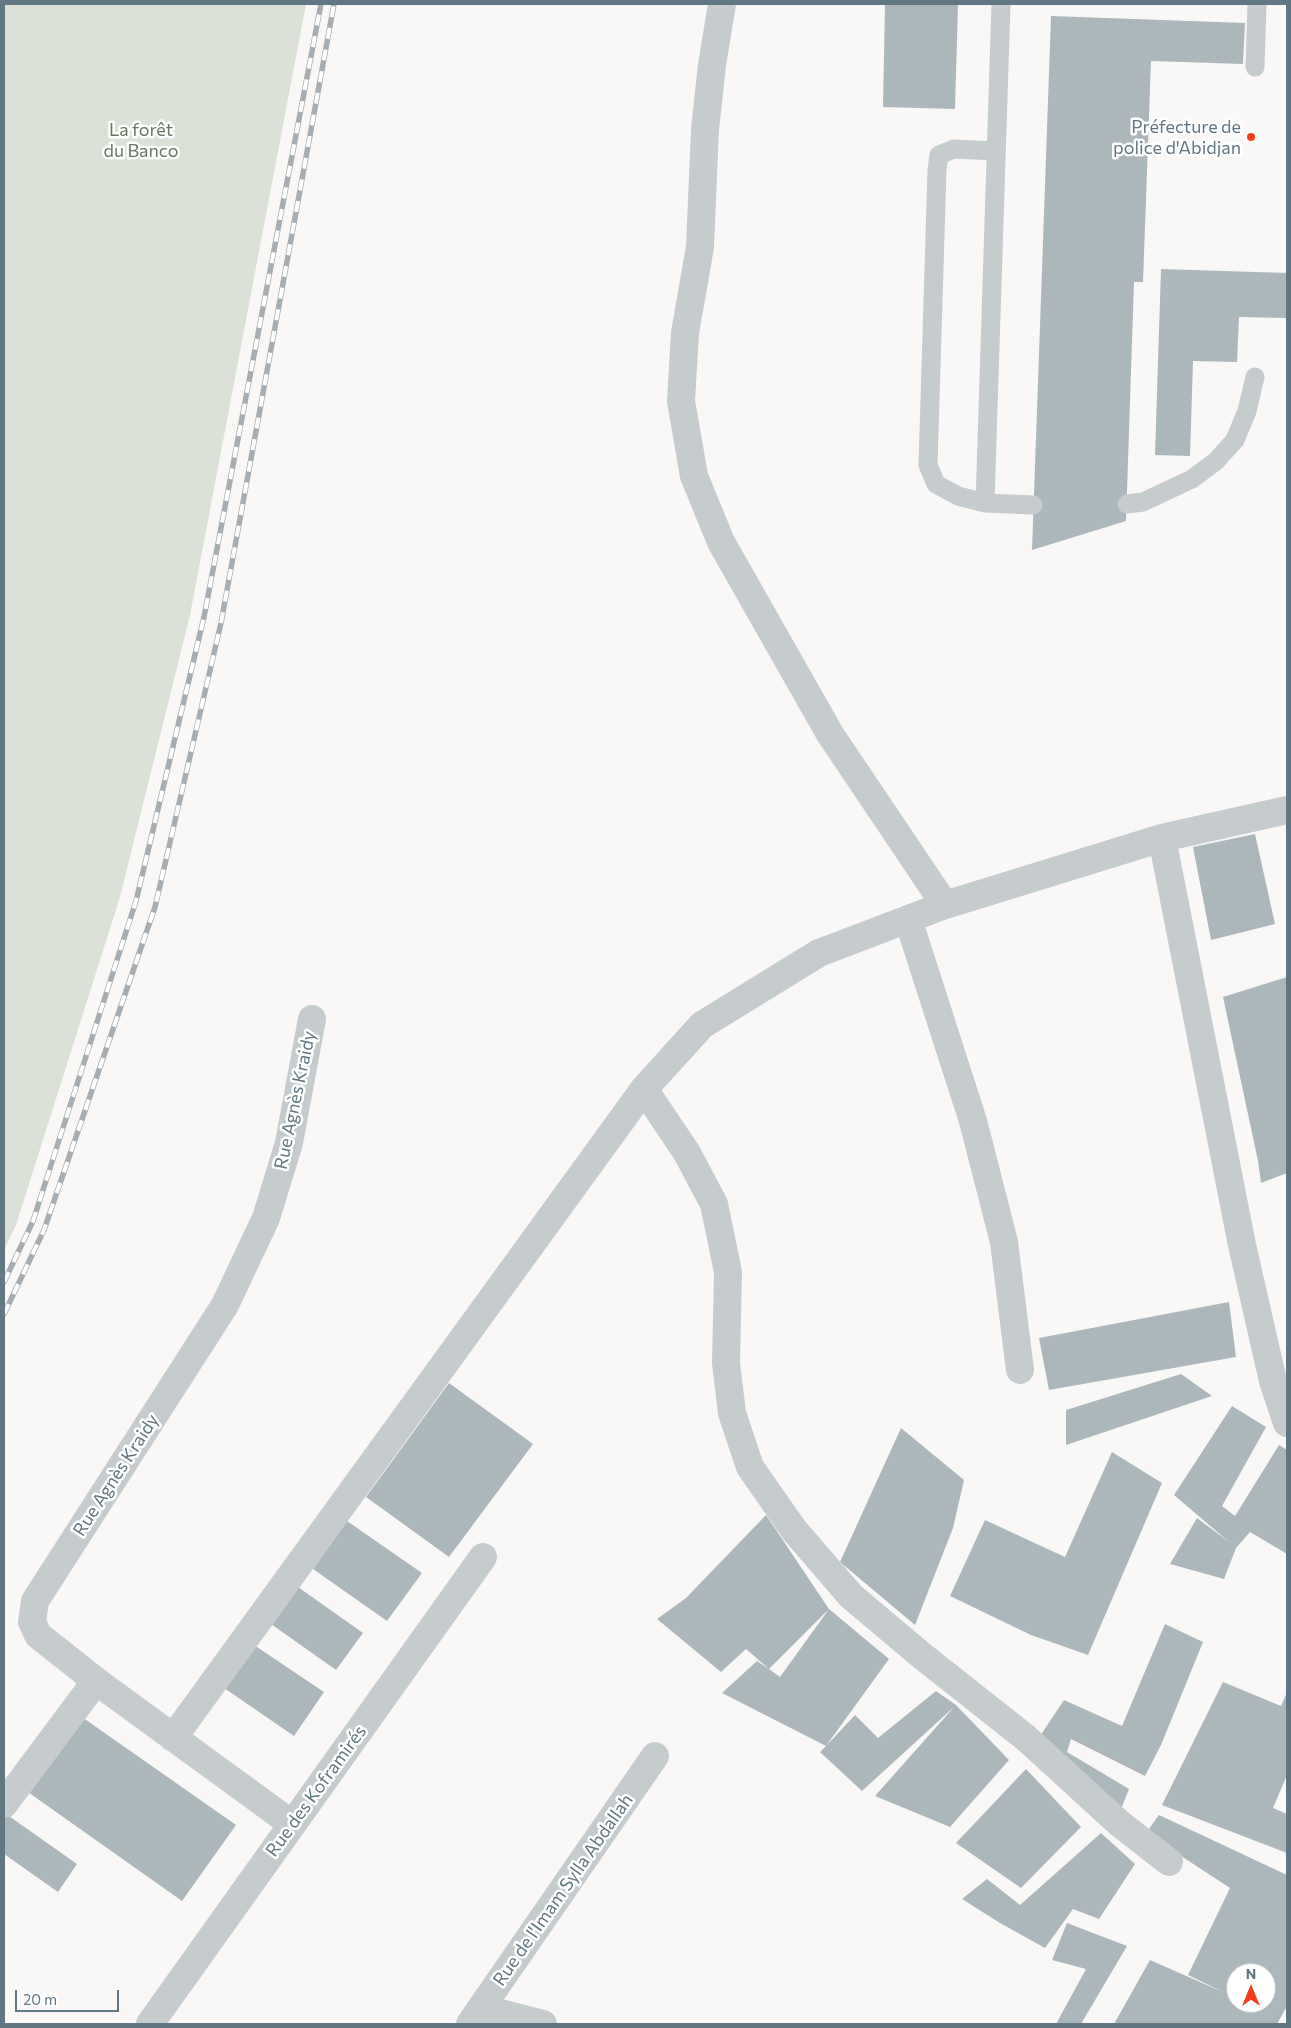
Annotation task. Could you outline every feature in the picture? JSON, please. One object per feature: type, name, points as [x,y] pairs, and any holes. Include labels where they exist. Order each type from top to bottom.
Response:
[{"type":"street","points":[[722,4],[712,65],[705,128],[700,247],[685,333],[681,401],[694,476],[721,542],[830,734],[946,906]]},
{"type":"street","points":[[173,1738],[644,1088],[702,1025],[819,953],[908,919],[1162,838],[1287,810]]},
{"type":"street","points":[[1162,838],[1242,1245],[1273,1381],[1287,1423]]},
{"type":"street","points":[[908,919],[972,1121],[1004,1242],[1020,1370]]},
{"type":"street","name":"Rue Agnès Kraidy","points":[[292,1824],[96,1681],[38,1635],[32,1622],[35,1601],[225,1306],[266,1218],[289,1143],[312,1018]]},
{"type":"street","points":[[644,1088],[687,1153],[714,1204],[728,1272],[726,1363],[732,1413],[750,1467],[794,1530],[851,1596],[1026,1738],[1119,1823],[1169,1862]]},
{"type":"street","name":"Rue des Koframirés","points":[[150,2024],[483,1557]]},
{"type":"street","points":[[4,1804],[96,1681]]},
{"type":"street","name":"Rue de l'Imam Sylla Abdallah","points":[[476,2016],[655,1756]]},
{"type":"street","points":[[476,2016],[543,2024]]},
{"type":"lane","points":[[985,503],[1001,4]]},
{"type":"lane","points":[[1256,66],[1257,4]]},
{"type":"lane","points":[[996,152],[954,149],[939,155],[936,180],[928,465],[936,484],[958,496],[985,503],[1034,505]]},
{"type":"lane","points":[[1127,504],[1143,502],[1192,479],[1216,461],[1235,440],[1247,411],[1256,377]]},
{"type":"green space","name":"La forêt du Banco","points":[[4,4],[306,4],[190,615],[120,897],[16,1225],[4,1250]]},
{"type":"building","points":[[885,4],[958,4],[955,109],[883,107]]},
{"type":"building","points":[[1051,16],[1245,23],[1243,64],[1151,61],[1143,282],[1134,282],[1126,521],[1032,550]]},
{"type":"building","points":[[1161,269],[1287,273],[1287,318],[1239,317],[1237,362],[1193,361],[1190,456],[1155,455]]},
{"type":"building","points":[[1255,834],[1275,924],[1211,940],[1193,847]]},
{"type":"building","points":[[1287,977],[1287,1173],[1261,1183],[1223,997]]},
{"type":"building","points":[[1229,1302],[1236,1357],[1049,1390],[1039,1338]]},
{"type":"building","points":[[1181,1374],[1212,1396],[1066,1445],[1066,1410]]},
{"type":"building","points":[[449,1383],[533,1444],[449,1557],[366,1497]]},
{"type":"building","points":[[1232,1406],[1266,1427],[1222,1506],[1235,1516],[1279,1445],[1287,1450],[1287,1554],[1250,1532],[1236,1548],[1224,1579],[1170,1564],[1197,1518],[1229,1542],[1174,1495]]},
{"type":"building","points":[[901,1428],[964,1480],[953,1528],[915,1625],[840,1562]]},
{"type":"building","points":[[1112,1452],[1162,1483],[1088,1655],[1031,1635],[950,1596],[985,1520],[1065,1557]]},
{"type":"building","points":[[766,1515],[829,1609],[769,1669],[746,1649],[721,1672],[657,1619],[686,1598]]},
{"type":"building","points":[[347,1521],[422,1573],[387,1621],[313,1569]]},
{"type":"building","points":[[298,1587],[363,1633],[336,1670],[271,1624]]},
{"type":"building","points":[[829,1609],[889,1659],[826,1746],[722,1693],[757,1661],[780,1677]]},
{"type":"building","points":[[1165,1624],[1203,1642],[1161,1745],[1145,1776],[1071,1739],[1067,1752],[1129,1789],[1121,1809],[1040,1736],[1064,1700],[1122,1726]]},
{"type":"building","points":[[254,1645],[324,1692],[294,1736],[224,1688]]},
{"type":"building","points":[[1223,1682],[1281,1706],[1287,1692],[1287,1775],[1273,1808],[1287,1814],[1287,1853],[1162,1805]]},
{"type":"building","points":[[936,1691],[956,1705],[1009,1760],[950,1827],[875,1796],[954,1707],[862,1791],[820,1752],[855,1715],[878,1738]]},
{"type":"building","points":[[79,1715],[236,1825],[182,1901],[25,1790]]},
{"type":"building","points":[[1026,1769],[1081,1827],[1021,1888],[956,1843]]},
{"type":"building","points":[[6,1814],[77,1864],[58,1892],[4,1854],[4,1817]]},
{"type":"building","points":[[1159,1815],[1287,1875],[1287,2006],[1277,2024],[1114,2024],[1150,1960],[1225,1993],[1188,1975],[1230,1888],[1146,1833]]},
{"type":"building","points":[[1101,1833],[1135,1864],[1099,1919],[1073,1909],[1045,1948],[962,1899],[987,1879],[1020,1905]]},
{"type":"building","points":[[1067,1923],[1127,1946],[1081,2024],[1056,2024],[1086,1969],[1052,1960]]},
{"type":"railway","points":[[4,1282],[33,1221],[136,901],[204,617],[321,4]]},
{"type":"railway","points":[[4,1314],[44,1230],[155,907],[221,623],[334,4]]},
{"type":"place","name":"Préfecture de police d'Abidjan","points":[[1251,137]]}]
